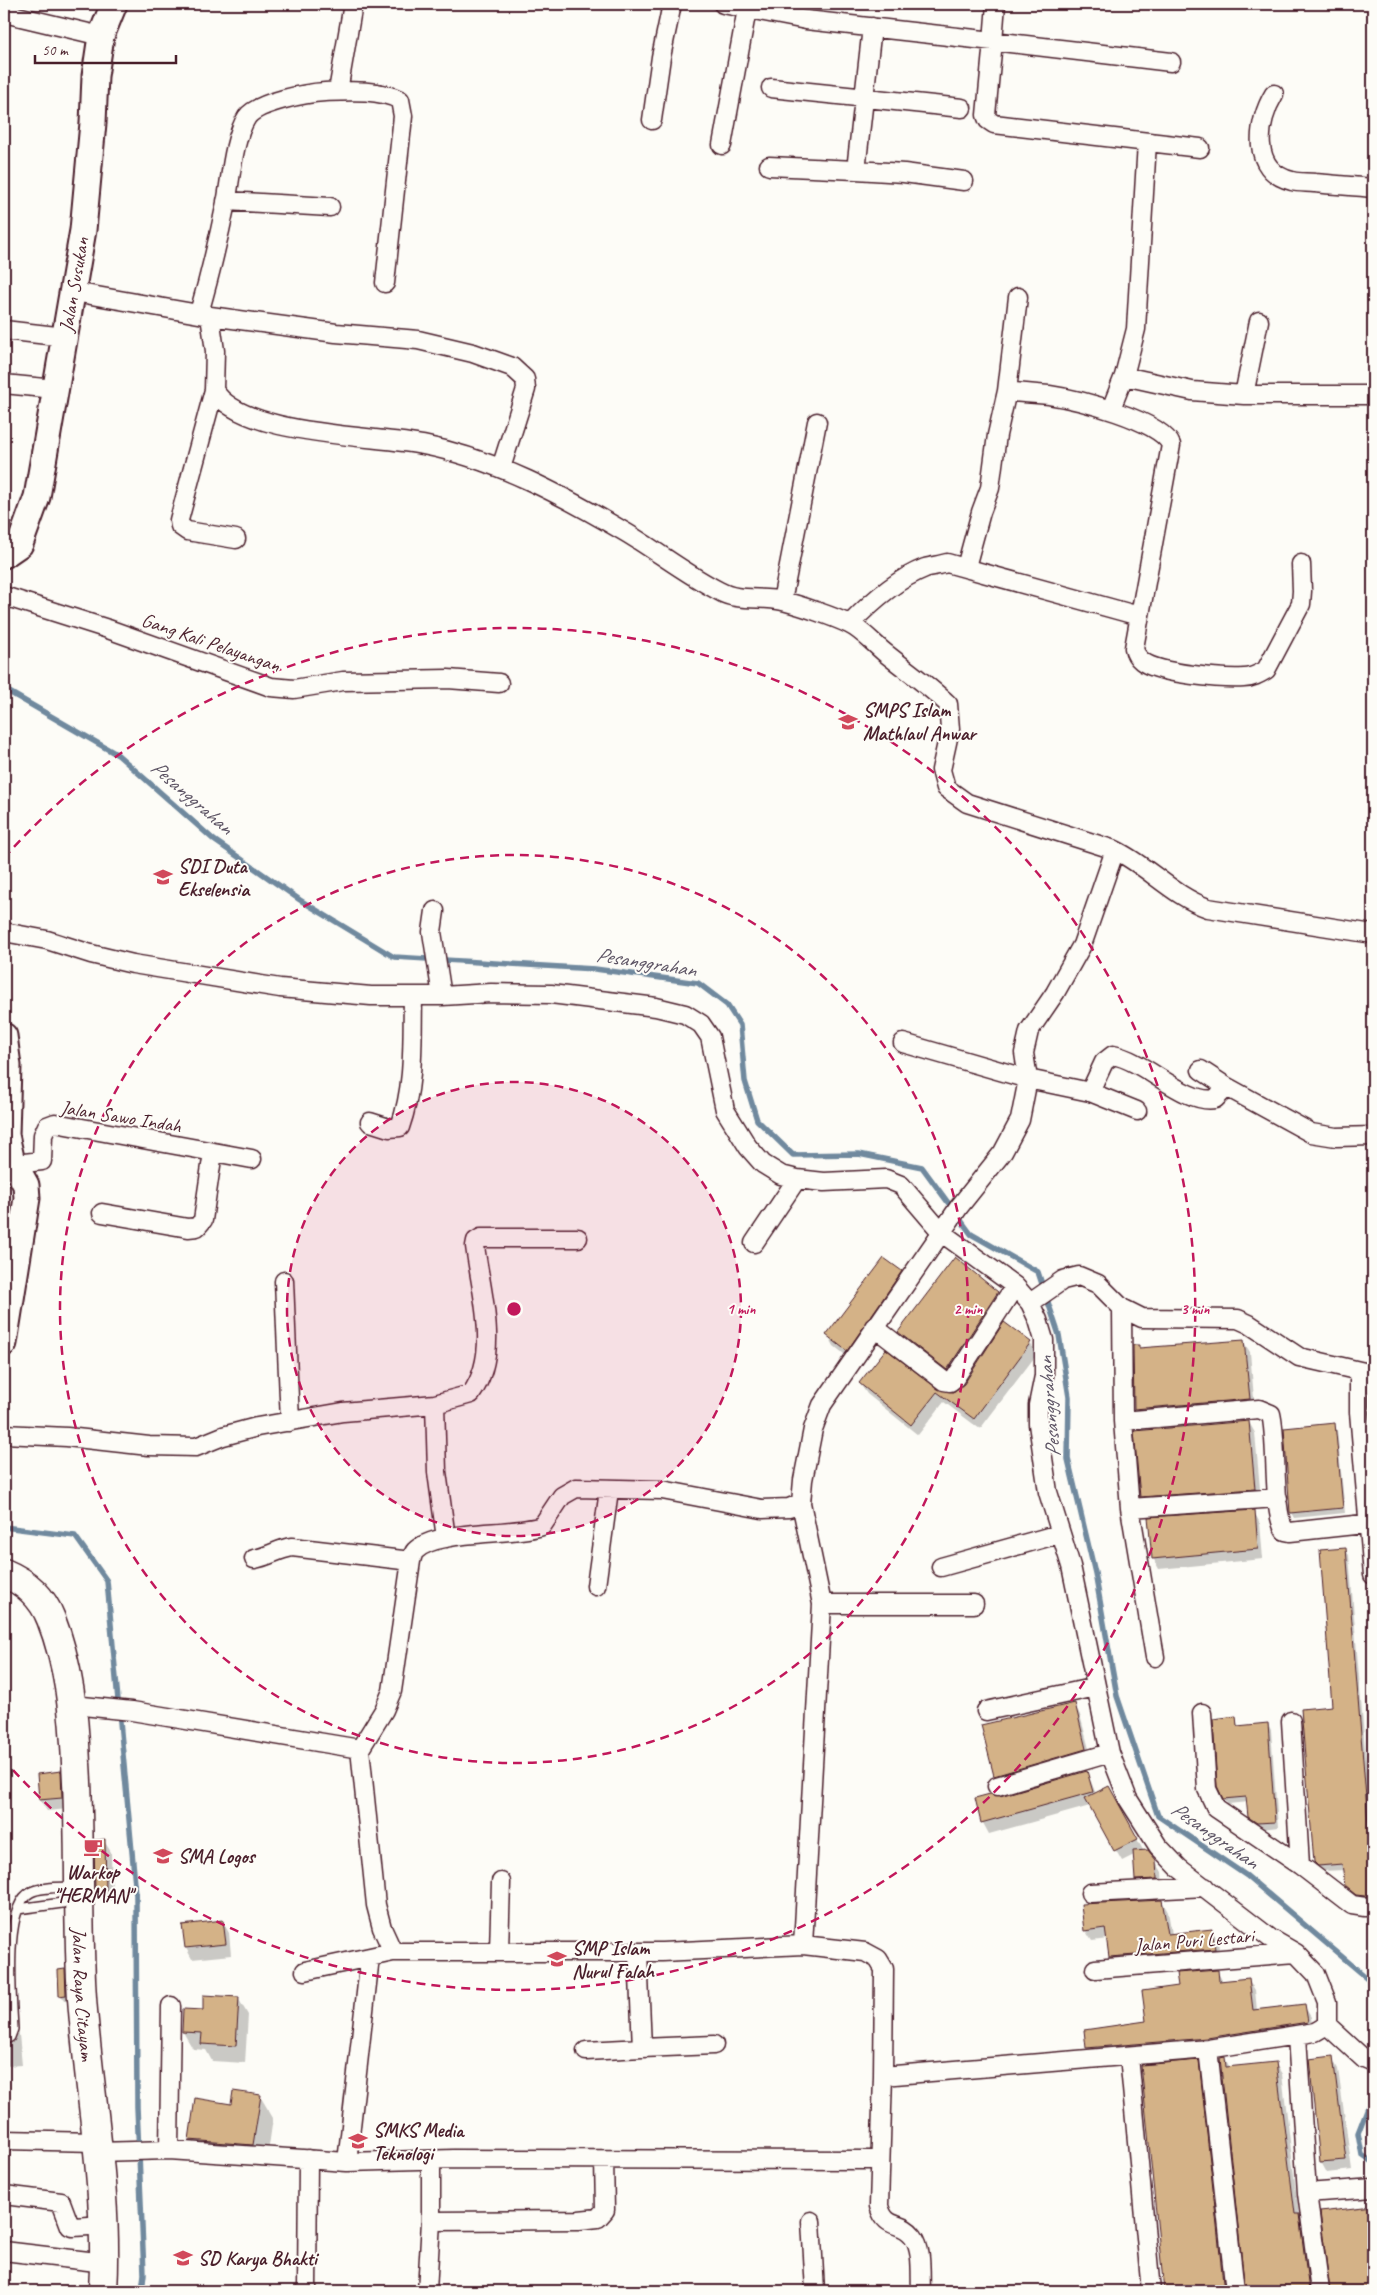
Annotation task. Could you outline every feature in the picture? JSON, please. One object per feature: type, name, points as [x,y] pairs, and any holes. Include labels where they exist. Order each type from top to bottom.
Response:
[{"type":"main road","name":"Jalan Raya Citayam","points":[[4,1573],[30,1588],[43,1602],[51,1619],[60,1648],[73,1705],[79,1814],[82,1997],[102,2149],[105,2225],[103,2291]]},
{"type":"street","name":"Jalan Susukan","points":[[4,555],[20,544],[37,497],[74,292],[83,230],[93,123],[95,76],[101,36],[114,4]]},
{"type":"street","points":[[338,91],[353,4]]},
{"type":"street","points":[[652,120],[661,56],[672,4]]},
{"type":"street","points":[[724,4],[806,20],[1171,62]]},
{"type":"street","points":[[996,4],[986,115],[988,120],[994,124],[1200,148]]},
{"type":"street","points":[[722,145],[747,9]]},
{"type":"street","points":[[4,13],[101,36]]},
{"type":"street","points":[[856,170],[872,27]]},
{"type":"street","points":[[772,88],[962,108]]},
{"type":"street","points":[[236,539],[187,530],[180,526],[179,520],[214,390],[215,351],[205,314],[211,272],[238,142],[248,116],[265,105],[311,92],[387,93],[400,100],[403,116],[384,283]]},
{"type":"street","points":[[1274,94],[1264,109],[1260,126],[1260,149],[1266,162],[1277,174],[1291,181],[1373,188]]},
{"type":"street","points":[[1111,410],[1124,376],[1136,329],[1147,142]]},
{"type":"street","points":[[769,166],[904,173],[964,181]]},
{"type":"street","points":[[226,201],[330,207]]},
{"type":"street","points":[[74,292],[336,333],[418,340],[473,353],[512,367],[525,379],[526,389],[501,468]]},
{"type":"street","points":[[966,567],[981,512],[990,488],[997,434],[1007,391],[1018,297]]},
{"type":"street","points":[[1244,395],[1259,321]]},
{"type":"street","points":[[4,330],[65,337]]},
{"type":"street","points":[[1124,376],[1192,391],[1244,395],[1373,395]]},
{"type":"street","points":[[4,384],[55,389]]},
{"type":"street","points":[[214,390],[226,405],[244,414],[292,428],[329,435],[384,439],[424,445],[501,468],[544,487],[625,533],[721,593],[782,601],[850,624],[934,690],[948,704],[950,729],[941,770],[946,788],[967,803],[1115,850],[1130,857],[1193,903],[1243,914],[1373,934]]},
{"type":"street","points":[[1007,391],[1050,396],[1111,410],[1161,431],[1169,439],[1171,446],[1151,564],[1134,648],[1136,656],[1143,662],[1163,669],[1200,676],[1246,678],[1266,670],[1301,604],[1301,564]]},
{"type":"street","points":[[782,601],[817,422]]},
{"type":"street","points":[[850,624],[870,602],[924,568],[948,563],[1139,616]]},
{"type":"street","name":"Gang Kali Pelayangan","points":[[4,596],[108,629],[271,687],[294,689],[343,682],[448,679],[499,683]]},
{"type":"street","points":[[803,1945],[822,1604],[801,1503],[803,1480],[814,1429],[822,1405],[874,1326],[959,1208],[1003,1152],[1020,1120],[1028,1079],[1024,1053],[1029,1031],[1074,962],[1082,945],[1115,850]]},
{"type":"street","points":[[434,911],[432,932],[441,988]]},
{"type":"street","points":[[4,932],[47,940],[91,954],[132,964],[280,988],[371,996],[413,997],[441,988],[491,993],[552,994],[656,1007],[685,1014],[701,1024],[710,1037],[725,1110],[748,1147],[763,1164],[781,1175],[797,1179],[824,1182],[886,1179],[902,1185],[945,1229],[1015,1286],[1035,1299],[1038,1320],[1044,1340],[1044,1376],[1038,1405],[1038,1424],[1048,1492],[1070,1566],[1110,1753],[1128,1799],[1158,1846],[1179,1868],[1270,1938],[1296,1953],[1316,1974],[1327,2002],[1327,2024],[1369,2061]]},
{"type":"street","points":[[370,1122],[395,1129],[400,1127],[407,1107],[411,1072],[413,997]]},
{"type":"street","points":[[4,1036],[8,1066],[5,1116],[6,1135],[14,1164],[26,1185],[27,1198],[11,1253],[4,1343]]},
{"type":"street","points":[[903,1043],[1028,1079],[1090,1092],[1137,1111]]},
{"type":"street","points":[[1090,1092],[1104,1062],[1113,1055],[1127,1059],[1200,1099],[1216,1099],[1227,1087]]},
{"type":"street","points":[[1200,1070],[1311,1133],[1336,1137],[1373,1136]]},
{"type":"street","name":"Jalan Sawo Indah","points":[[14,1164],[42,1161],[42,1135],[47,1126],[55,1124],[252,1159]]},
{"type":"street","points":[[102,1213],[188,1228],[197,1227],[203,1220],[212,1152]]},
{"type":"street","points":[[754,1243],[797,1179]]},
{"type":"street","points":[[4,1434],[67,1437],[149,1446],[196,1447],[223,1436],[290,1422],[343,1412],[435,1404],[471,1394],[484,1370],[489,1344],[476,1242],[481,1238],[578,1238]]},
{"type":"street","points":[[1035,1299],[1063,1280],[1080,1276],[1098,1284],[1122,1308],[1142,1318],[1238,1319],[1249,1324],[1299,1357],[1366,1373],[1359,1412],[1372,1523],[1373,1575]]},
{"type":"street","points":[[284,1282],[290,1422]]},
{"type":"street","points":[[874,1326],[944,1381],[950,1382],[955,1378],[1015,1286]]},
{"type":"street","points":[[1122,1308],[1123,1421],[1130,1508],[1155,1657]]},
{"type":"street","points":[[435,1404],[437,1472],[446,1538]]},
{"type":"street","points":[[1123,1421],[1259,1409],[1271,1414],[1274,1426],[1278,1498],[1282,1527],[1285,1531],[1372,1523]]},
{"type":"street","points":[[393,1952],[382,1928],[376,1905],[360,1749],[384,1710],[392,1691],[414,1551],[427,1543],[446,1538],[534,1529],[542,1526],[562,1496],[576,1488],[662,1490],[762,1509],[789,1508],[801,1503]]},
{"type":"street","points":[[596,1586],[609,1490]]},
{"type":"street","points":[[1130,1508],[1278,1498]]},
{"type":"street","points":[[941,1567],[1059,1534]]},
{"type":"street","points":[[254,1559],[264,1558],[278,1550],[292,1547],[411,1561]]},
{"type":"street","points":[[822,1604],[974,1604]]},
{"type":"street","points":[[986,1711],[1096,1687]]},
{"type":"street","points":[[73,1705],[132,1711],[360,1749]]},
{"type":"street","points":[[1202,1713],[1207,1789],[1216,1808],[1300,1865],[1352,1905],[1365,1908],[1373,1906]]},
{"type":"street","points":[[1291,1722],[1300,1865]]},
{"type":"street","points":[[997,1786],[1110,1753]]},
{"type":"street","points":[[499,1952],[501,1882]]},
{"type":"street","points":[[1090,1894],[1205,1887]]},
{"type":"street","points":[[304,1971],[393,1952],[638,1952],[803,1945],[865,1952],[878,1959],[884,1969],[879,2206],[881,2214],[888,2223],[903,2228],[913,2236],[919,2254],[921,2291]]},
{"type":"street","points":[[638,1952],[642,2048]]},
{"type":"street","name":"Jalan Puri Lestari","points":[[1095,1969],[1296,1953]]},
{"type":"street","points":[[347,2162],[370,1957]]},
{"type":"street","points":[[163,2150],[171,2006]]},
{"type":"street","points":[[883,2076],[995,2065],[1208,2049],[1297,2036],[1315,2032],[1327,2024]]},
{"type":"street","points":[[1297,2036],[1307,2193],[1320,2291]]},
{"type":"street","points":[[586,2051],[714,2045]]},
{"type":"street","points":[[1208,2049],[1235,2291]]},
{"type":"street","points":[[1129,2056],[1151,2291]]},
{"type":"street","points":[[4,2140],[102,2149],[163,2150],[347,2162],[431,2160],[880,2160]]},
{"type":"street","points":[[307,2291],[308,2159]]},
{"type":"street","points":[[427,2291],[431,2220],[431,2160]]},
{"type":"street","points":[[431,2220],[579,2220],[598,2218],[605,2210],[604,2160]]},
{"type":"street","points":[[1307,2193],[1373,2188]]},
{"type":"street","points":[[4,2195],[61,2202],[70,2226],[73,2227],[105,2225]]},
{"type":"street","points":[[811,2221],[815,2291]]},
{"type":"street","points":[[4,2251],[104,2263]]},
{"type":"lane","points":[[4,2040],[10,2037],[13,2029],[12,1932],[21,1900],[32,1892],[79,1894]]},
{"type":"lane","points":[[18,1910],[79,1894]]},
{"type":"building","points":[[955,1257],[998,1292],[947,1370],[898,1332]]},
{"type":"building","points":[[884,1258],[902,1271],[847,1351],[826,1335]]},
{"type":"building","points":[[1004,1322],[1031,1342],[974,1419],[937,1392],[911,1425],[859,1383],[886,1349],[938,1389],[953,1392],[964,1384]]},
{"type":"building","points":[[1244,1340],[1250,1399],[1134,1409],[1133,1345],[1139,1345],[1139,1348]]},
{"type":"building","points":[[1249,1421],[1255,1489],[1140,1497],[1134,1431]]},
{"type":"building","points":[[1335,1423],[1343,1508],[1290,1513],[1284,1428]]},
{"type":"building","points":[[1255,1510],[1258,1549],[1152,1559],[1148,1517]]},
{"type":"building","points":[[1346,1548],[1371,1860],[1372,1895],[1365,1896],[1356,1895],[1345,1886],[1342,1864],[1318,1866],[1314,1862],[1301,1709],[1332,1706],[1320,1550]]},
{"type":"building","points":[[1075,1703],[1086,1749],[994,1776],[981,1725]]},
{"type":"building","points":[[1236,1716],[1237,1726],[1268,1723],[1275,1822],[1257,1823],[1248,1817],[1246,1797],[1223,1799],[1217,1786],[1213,1719]]},
{"type":"building","points":[[61,1771],[62,1798],[39,1800],[37,1774]]},
{"type":"building","points":[[1087,1771],[1093,1792],[981,1823],[975,1798],[990,1794],[1000,1796]]},
{"type":"building","points":[[1109,1786],[1138,1839],[1114,1851],[1085,1798]]},
{"type":"building","points":[[105,1839],[106,1890],[95,1890],[94,1840]]},
{"type":"building","points":[[1148,1850],[1156,1860],[1157,1879],[1135,1880],[1133,1851]]},
{"type":"building","points":[[1162,1900],[1168,1934],[1212,1929],[1215,1949],[1109,1957],[1105,1928],[1084,1931],[1081,1904]]},
{"type":"building","points":[[223,1920],[226,1944],[185,1948],[182,1925]]},
{"type":"building","points":[[65,1969],[66,1995],[59,1996],[58,1970]]},
{"type":"building","points":[[1218,1970],[1219,1981],[1249,1978],[1253,2010],[1305,2004],[1308,2022],[1207,2038],[1086,2048],[1084,2030],[1146,2021],[1142,1991],[1178,1986],[1176,1973]]},
{"type":"building","points":[[203,1995],[239,1997],[236,2046],[201,2044],[202,2033],[182,2032],[183,2009],[203,2010]]},
{"type":"building","points":[[1333,2056],[1346,2160],[1320,2162],[1309,2059]]},
{"type":"building","points":[[1225,2057],[1226,2067],[1276,2062],[1295,2214],[1299,2214],[1309,2291],[1245,2291],[1220,2058]]},
{"type":"building","points":[[1199,2060],[1224,2291],[1164,2291],[1141,2065]]},
{"type":"building","points":[[233,2091],[261,2095],[253,2145],[189,2140],[195,2098],[231,2104]]},
{"type":"building","points":[[1372,2206],[1373,2291],[1330,2291],[1320,2212]]},
{"type":"waterway","name":"Pesanggrahan","points":[[4,689],[118,755],[214,840],[300,900],[394,957],[595,969],[698,983],[727,1005],[740,1025],[745,1081],[757,1120],[793,1155],[859,1154],[922,1167],[971,1234],[1038,1272],[1059,1335],[1069,1397],[1068,1459],[1095,1573],[1117,1696],[1158,1816],[1247,1876],[1373,1983]]},
{"type":"waterway","points":[[4,1527],[75,1536],[107,1581],[136,1895],[137,2107],[144,2274],[142,2291]]},
{"type":"waterway","name":"Pesanggrahan","points":[[1373,2094],[1358,2133],[1362,2155],[1373,2163]]},
{"type":"place","name":"SMPS Islam Mathlaul Anwar","points":[[848,722]]},
{"type":"place","name":"SDI Duta Ekselensia","points":[[163,877]]},
{"type":"place","name":"Warkop \"HERMAN\"","points":[[93,1847]]},
{"type":"place","name":"SMA Logos","points":[[163,1856]]},
{"type":"place","name":"SMP Islam Nurul Falah","points":[[557,1959]]},
{"type":"place","name":"SMKS Media Teknologi","points":[[358,2141]]},
{"type":"place","name":"SD Karya Bhakti","points":[[183,2258]]}]
